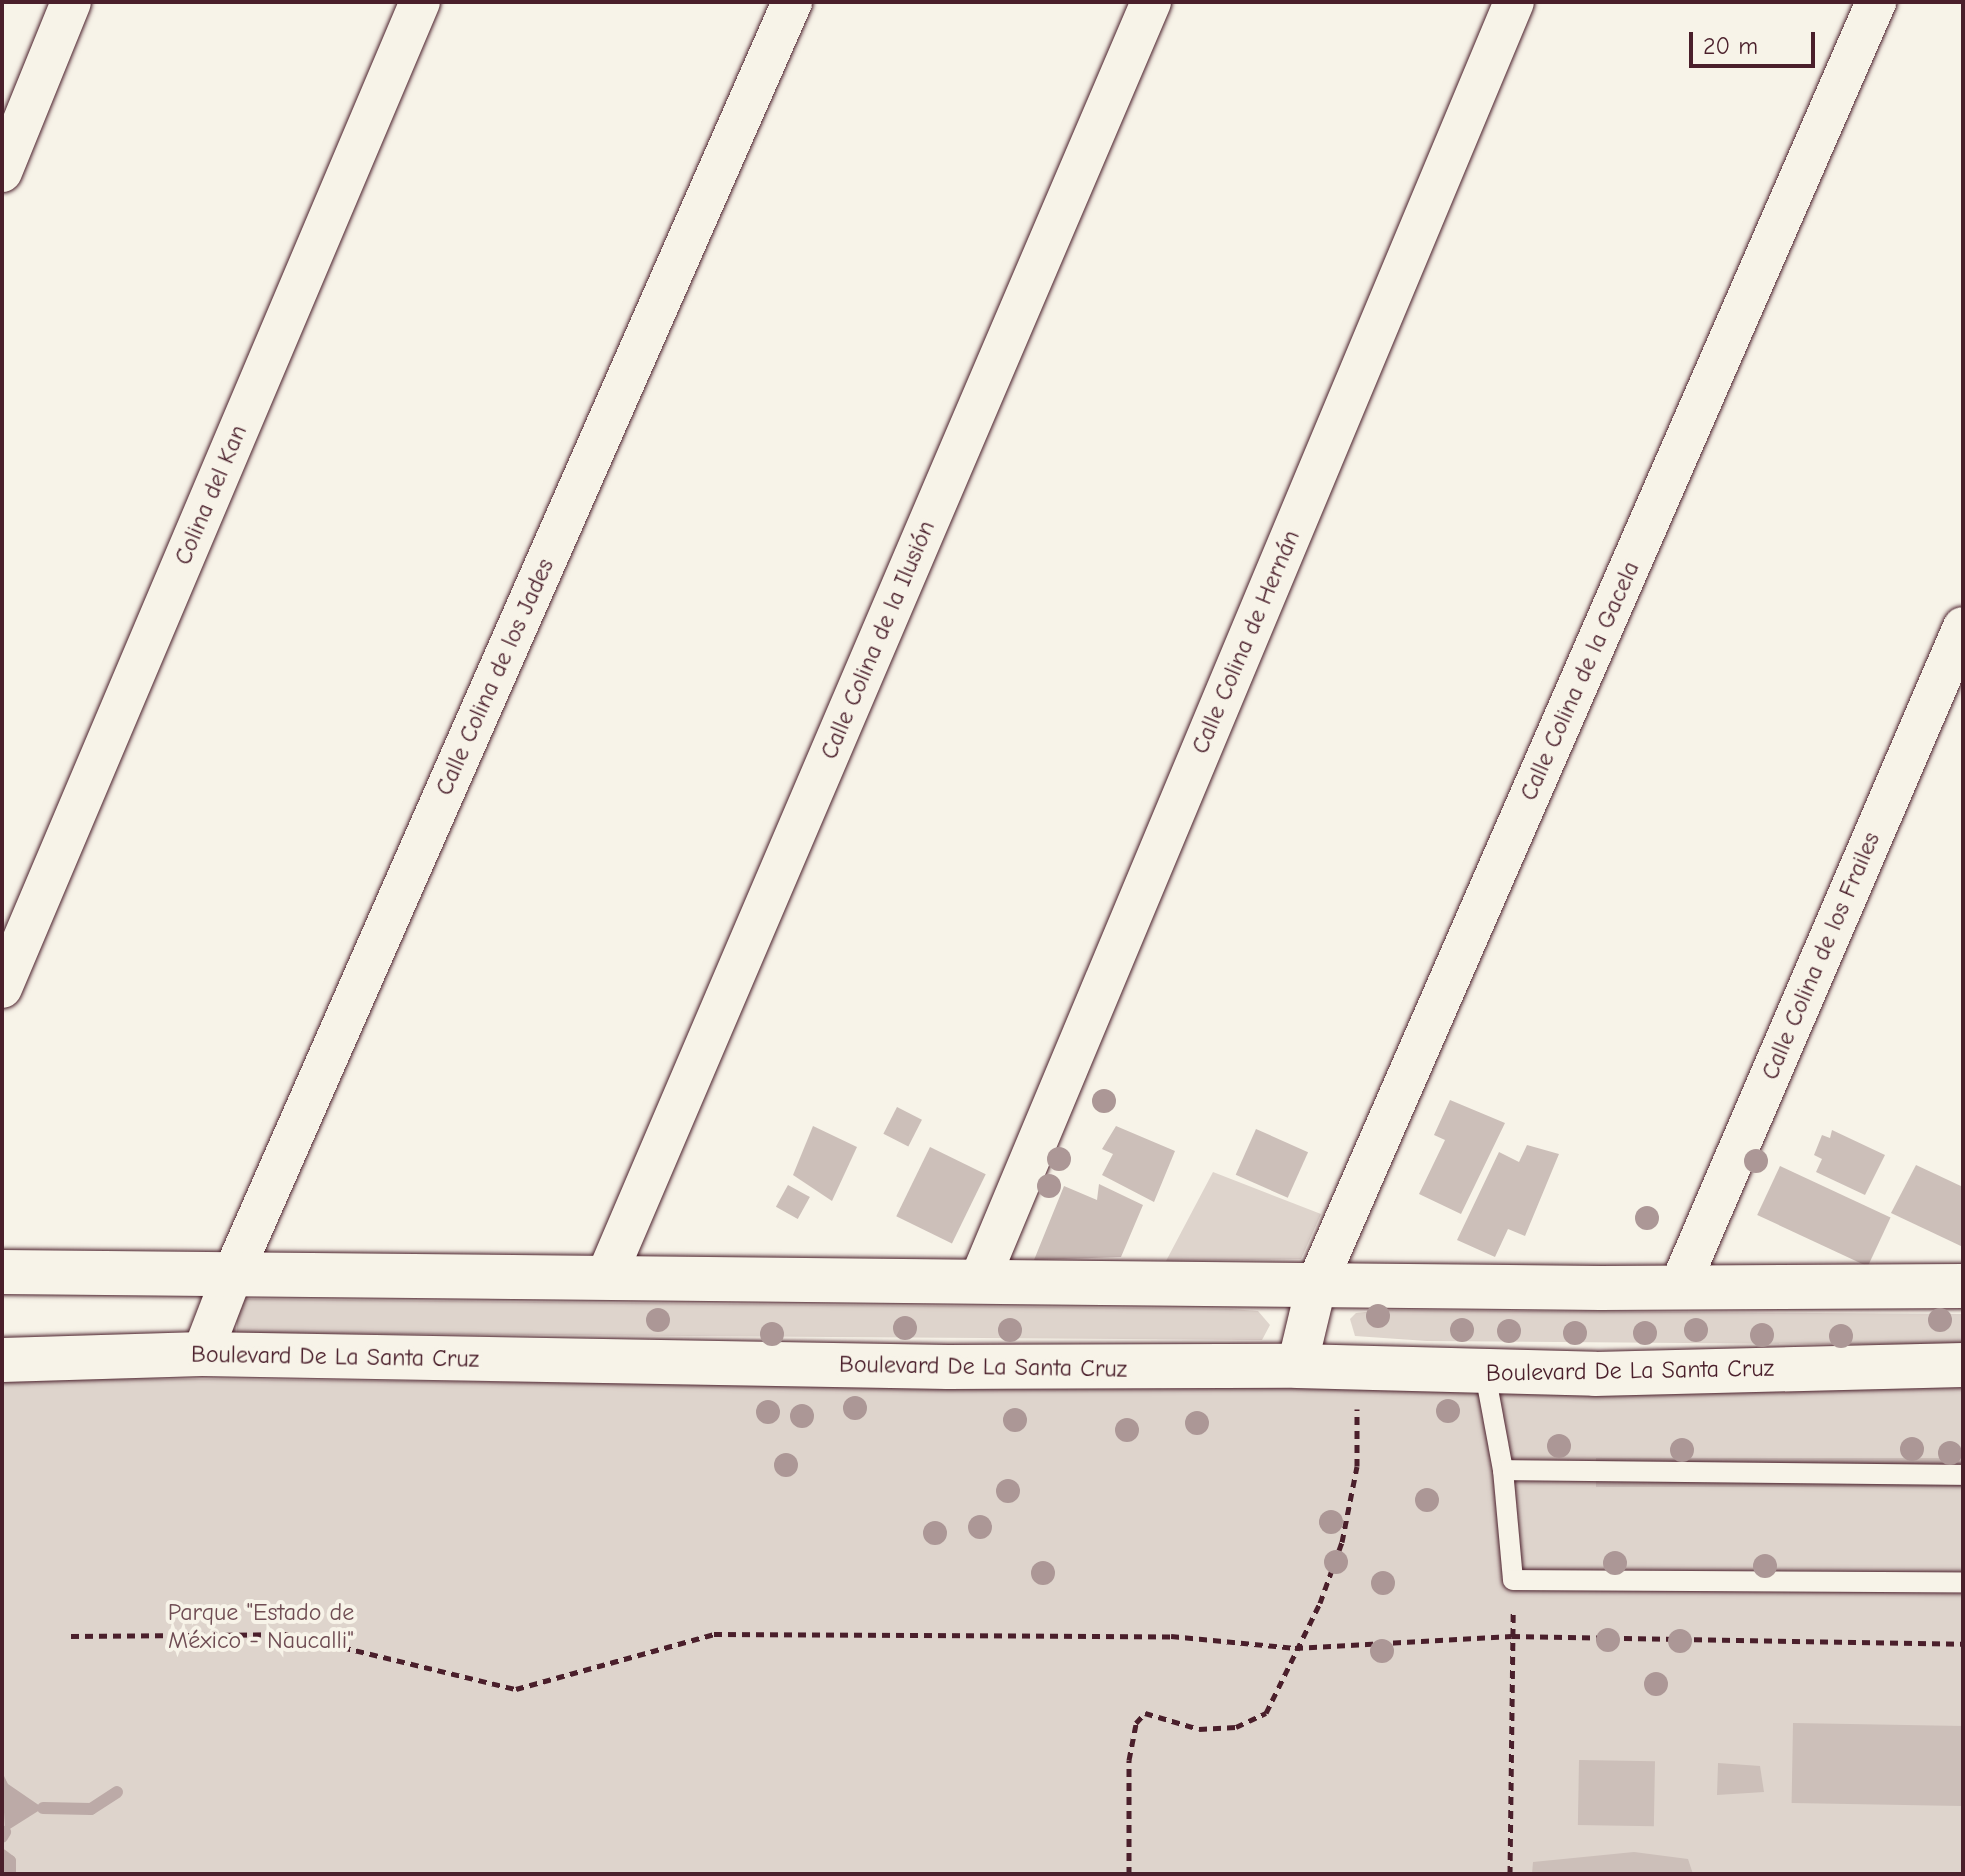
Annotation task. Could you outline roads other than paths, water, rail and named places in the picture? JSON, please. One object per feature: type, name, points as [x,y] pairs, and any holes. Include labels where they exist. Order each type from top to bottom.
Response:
[{"type":"main road","points":[[2,1272],[234,1271],[605,1279],[1963,1286]]},
{"type":"main road","name":"Boulevard De La Santa Cruz","points":[[2,1360],[202,1354],[963,1367],[1297,1366],[1485,1373],[1963,1365]]},
{"type":"street","points":[[2,172],[71,2]]},
{"type":"street","name":"Colina del Kan","points":[[2,988],[420,2]]},
{"type":"street","name":"Calle Colina de los Jades","points":[[202,1354],[234,1271],[792,2]]},
{"type":"street","name":"Calle Colina de la Ilusión","points":[[605,1279],[1151,2]]},
{"type":"street","name":"Calle Colina de Hernán","points":[[979,1281],[1514,2]]},
{"type":"street","name":"Calle Colina de la Gacela","points":[[1297,1366],[1317,1283],[1876,2]]},
{"type":"street","name":"Calle Colina de los Frailes","points":[[1680,1285],[1963,627]]},
{"type":"lane","points":[[1485,1373],[1503,1470],[1513,1580],[1963,1582]]},
{"type":"lane","points":[[1503,1470],[1963,1475]]},
{"type":"waterway","points":[[43,1808],[91,1809],[117,1792]]},
{"type":"waterway","points":[[2,1837],[5,1832]]},
{"type":"waterway","points":[[2,1855],[10,1861],[10,1874]]},
{"type":"park label","name":"Parque \"Estado de México - Naucalli\"","points":[[261,1627]]}]
